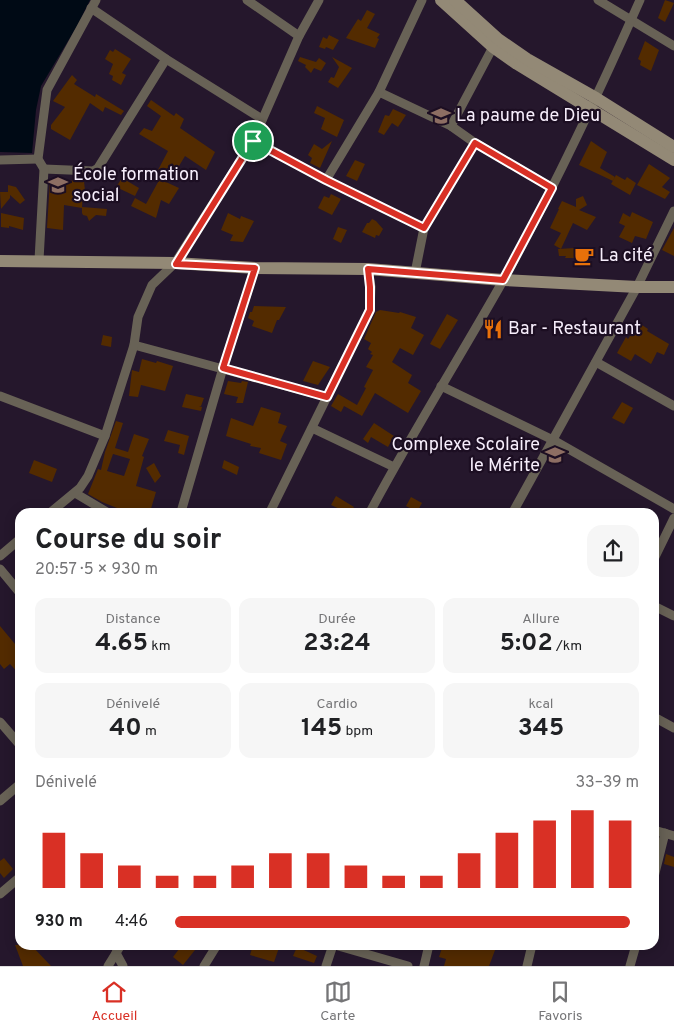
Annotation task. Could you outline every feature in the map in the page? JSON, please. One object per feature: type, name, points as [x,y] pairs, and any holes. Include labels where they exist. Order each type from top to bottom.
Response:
[{"type":"street","points":[[247,0],[299,36]]},
{"type":"street","points":[[56,508],[75,493],[88,476],[105,436],[134,345],[138,316],[152,286],[176,264],[253,141],[299,36],[319,0]]},
{"type":"street","points":[[326,180],[379,92],[422,0]]},
{"type":"street","points":[[441,0],[493,47],[517,64],[674,147]]},
{"type":"street","points":[[455,0],[498,39],[674,160]]},
{"type":"street","points":[[598,0],[674,46]]},
{"type":"street","points":[[372,508],[503,280],[552,188],[640,0]]},
{"type":"street","points":[[39,260],[44,169],[38,159],[47,90],[94,4],[166,60],[262,118]]},
{"type":"street","points":[[451,126],[493,47]]},
{"type":"street","points":[[44,169],[93,170],[98,168],[166,60]]},
{"type":"street","points":[[379,92],[451,126],[475,143],[552,188]]},
{"type":"street","points":[[253,141],[326,180],[424,228]]},
{"type":"street","points":[[415,272],[424,228],[475,143]]},
{"type":"street","points":[[0,160],[38,159]]},
{"type":"street","points":[[515,508],[637,287],[674,212]]},
{"type":"street","points":[[0,261],[39,260],[255,268],[368,269],[503,280],[637,287],[674,287]]},
{"type":"street","points":[[182,508],[223,368],[255,268]]},
{"type":"street","points":[[272,508],[370,310],[368,269]]},
{"type":"street","points":[[134,345],[327,397]]},
{"type":"street","points":[[596,362],[674,406]]},
{"type":"street","points":[[441,386],[553,440],[674,509]]},
{"type":"street","points":[[0,396],[105,436]]},
{"type":"street","points":[[312,428],[394,467]]},
{"type":"street","points":[[75,493],[100,508]]},
{"type":"street","points":[[659,549],[674,518]]},
{"type":"street","points":[[0,556],[15,543]]},
{"type":"street","points":[[0,570],[15,587]]},
{"type":"street","points":[[659,608],[674,616]]},
{"type":"street","points":[[659,720],[674,728]]},
{"type":"street","points":[[0,722],[15,739]]},
{"type":"street","points":[[0,801],[15,788]]},
{"type":"street","points":[[659,864],[670,835]]},
{"type":"street","points":[[0,894],[15,881]]},
{"type":"street","points":[[108,966],[117,950]]},
{"type":"street","points":[[118,950],[123,966]]},
{"type":"street","points":[[204,966],[214,950]]},
{"type":"street","points":[[326,966],[332,950]]},
{"type":"street","points":[[352,950],[408,966]]},
{"type":"street","points":[[424,966],[428,950]]},
{"type":"street","points":[[527,966],[531,950]]},
{"type":"street","points":[[630,966],[635,950]]},
{"type":"shaded area","points":[[0,0],[90,0],[77,26],[41,86],[36,110],[32,153],[0,152]]},
{"type":"building","points":[[665,0],[674,3],[665,22],[658,18]]},
{"type":"building","points":[[367,10],[375,14],[367,28],[380,34],[375,48],[346,38],[358,19],[361,21]]},
{"type":"building","points":[[329,35],[339,40],[333,50],[319,47],[323,37],[327,39]]},
{"type":"building","points":[[645,41],[659,50],[651,71],[640,65],[641,61],[638,59]]},
{"type":"building","points":[[115,49],[131,59],[122,73],[126,75],[121,85],[112,80],[113,76],[109,74],[113,64],[105,59],[110,50],[113,52]]},
{"type":"building","points":[[300,57],[316,62],[319,58],[326,63],[321,71],[314,68],[311,73],[305,67],[306,65],[298,61]]},
{"type":"building","points":[[332,57],[352,68],[338,88],[328,82],[331,77],[334,78],[339,67]]},
{"type":"building","points":[[72,75],[77,80],[74,84],[95,97],[96,94],[124,111],[121,115],[105,107],[103,112],[90,103],[70,140],[51,129],[51,125],[65,107],[53,101]]},
{"type":"building","points":[[151,100],[174,116],[176,113],[184,119],[180,128],[215,152],[206,170],[185,156],[176,171],[172,169],[166,182],[179,188],[169,204],[161,200],[156,218],[131,206],[135,198],[146,204],[163,173],[158,170],[168,151],[139,134],[144,128],[152,131],[161,116],[147,106]]},
{"type":"building","points":[[317,106],[344,120],[337,137],[321,129],[325,118],[314,113]]},
{"type":"building","points":[[393,109],[406,115],[398,127],[392,123],[384,135],[378,132],[385,115],[389,116]]},
{"type":"building","points":[[332,141],[320,168],[310,163],[312,158],[308,155],[314,144],[322,149]]},
{"type":"building","points":[[591,141],[607,152],[600,168],[615,177],[613,181],[579,165]]},
{"type":"building","points":[[355,160],[365,164],[357,181],[346,176]]},
{"type":"building","points":[[649,164],[670,178],[662,187],[670,192],[665,199],[637,185]]},
{"type":"building","points":[[616,175],[625,180],[627,177],[636,183],[630,195],[611,184]]},
{"type":"building","points":[[122,178],[139,188],[135,196],[116,187]]},
{"type":"building","points":[[50,180],[84,181],[85,191],[83,191],[82,208],[64,205],[63,230],[47,228]]},
{"type":"building","points":[[8,185],[16,187],[25,200],[20,204],[10,195],[10,198],[1,209],[0,192],[8,192]]},
{"type":"building","points":[[331,194],[341,199],[332,215],[318,208],[324,196],[329,198]]},
{"type":"building","points":[[583,196],[587,205],[579,210],[596,217],[587,230],[573,223],[561,249],[554,245],[561,233],[550,228],[562,201],[576,207],[576,199]]},
{"type":"building","points":[[82,207],[107,209],[106,216],[96,215],[89,221],[87,216],[82,213]]},
{"type":"building","points":[[632,212],[653,222],[646,239],[635,236],[632,243],[619,237],[625,226],[619,223],[623,213],[630,217]]},
{"type":"building","points":[[1,213],[24,218],[23,230],[9,226],[9,228],[1,227]]},
{"type":"building","points":[[228,213],[240,219],[241,216],[254,221],[243,242],[230,241],[233,235],[221,230]]},
{"type":"building","points":[[372,219],[383,229],[379,236],[376,235],[375,238],[362,232],[367,223]]},
{"type":"building","points":[[338,227],[347,230],[341,243],[333,239]]},
{"type":"building","points":[[674,228],[674,256],[662,250]]},
{"type":"building","points":[[575,248],[577,258],[559,256],[558,249]]},
{"type":"building","points":[[254,306],[286,307],[279,320],[277,320],[272,333],[252,326],[254,321],[248,318]]},
{"type":"building","points":[[380,310],[400,312],[416,317],[411,328],[424,335],[413,355],[400,348],[392,362],[412,375],[408,383],[421,391],[408,413],[375,393],[362,416],[344,406],[341,412],[331,406],[338,394],[357,405],[373,370],[366,367],[373,355],[370,354],[372,352],[368,349],[371,343],[364,339],[376,312]]},
{"type":"building","points":[[447,314],[458,320],[440,349],[430,344]]},
{"type":"building","points":[[639,323],[648,329],[647,331],[669,344],[664,355],[657,352],[651,364],[635,354],[631,361],[617,353],[626,337],[628,339]]},
{"type":"building","points":[[103,335],[112,337],[111,347],[101,345]]},
{"type":"building","points":[[142,359],[173,366],[165,391],[141,385],[138,397],[129,396],[132,370],[139,372]]},
{"type":"building","points":[[313,361],[330,367],[318,385],[303,381]]},
{"type":"building","points":[[228,381],[248,382],[243,403],[236,403],[238,397],[224,394]]},
{"type":"building","points":[[186,394],[204,398],[201,406],[199,406],[202,407],[201,411],[182,407]]},
{"type":"building","points":[[622,402],[633,408],[624,424],[612,418]]},
{"type":"building","points":[[261,407],[281,413],[278,423],[287,426],[280,441],[287,444],[281,460],[259,453],[261,448],[250,446],[251,444],[226,436],[231,418],[253,426]]},
{"type":"building","points":[[116,421],[123,423],[115,448],[128,452],[134,434],[149,439],[142,456],[144,457],[136,486],[156,492],[151,508],[117,508],[88,494],[98,469],[101,470]],"holes":[[[113,454],[130,459],[124,476],[107,471]]]},
{"type":"building","points":[[374,423],[394,436],[388,447],[371,437],[368,443],[363,439]]},
{"type":"building","points":[[168,430],[189,436],[184,455],[178,453],[180,445],[164,441]]},
{"type":"building","points":[[34,460],[57,469],[52,482],[29,473]]},
{"type":"building","points":[[224,460],[239,467],[237,475],[222,468]]},
{"type":"building","points":[[154,463],[161,476],[155,483],[146,468]]},
{"type":"building","points":[[336,496],[354,507],[337,508],[331,505]]},
{"type":"building","points":[[411,497],[422,503],[419,508],[406,506]]},
{"type":"building","points":[[0,626],[15,644],[15,670],[10,664],[4,669],[0,664]]},
{"type":"building","points":[[666,854],[674,857],[674,867],[664,864]]},
{"type":"building","points":[[4,858],[13,869],[4,878],[0,873],[0,861]]},
{"type":"building","points":[[17,950],[36,950],[51,966],[23,966]]},
{"type":"building","points":[[178,950],[195,950],[183,965],[173,957]]},
{"type":"building","points":[[252,950],[278,950],[274,962],[250,955]]},
{"type":"building","points":[[296,950],[304,950],[317,956],[314,963],[293,956]]},
{"type":"building","points":[[441,950],[495,950],[489,966],[444,966],[446,959],[439,957]]},
{"type":"place","name":"La paume de Dieu","points":[[441,116]]},
{"type":"place","name":"École formation social","points":[[58,185]]},
{"type":"place","name":"La cité","points":[[584,256]]},
{"type":"place","name":"Bar - Restaurant","points":[[493,329]]},
{"type":"place","name":"Complexe Scolaire le Mérite","points":[[555,455]]},
{"type":"route","points":[[253,141],[326,180],[424,228],[475,143],[552,188],[503,280],[368,269],[370,310],[327,397],[223,368],[255,268],[176,264],[253,141]]}]
